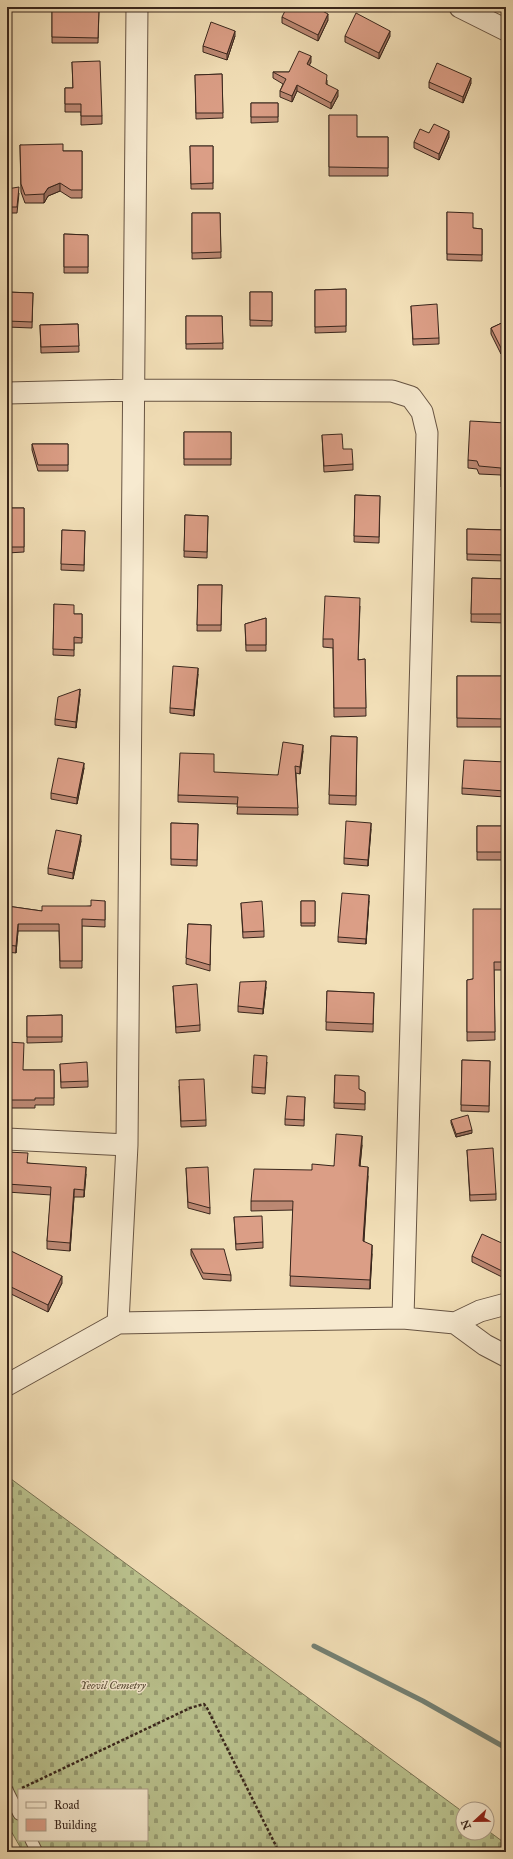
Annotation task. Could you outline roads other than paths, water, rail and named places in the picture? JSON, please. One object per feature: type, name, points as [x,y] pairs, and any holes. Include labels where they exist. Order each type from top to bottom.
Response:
[{"type":"street","points":[[118,1323],[127,1145],[137,7]]},
{"type":"street","points":[[460,7],[506,30]]},
{"type":"street","points":[[7,393],[134,390],[392,391],[410,397],[422,412],[427,433],[403,1318]]},
{"type":"street","points":[[7,1139],[127,1145]]},
{"type":"street","points":[[455,1323],[480,1311],[506,1304]]},
{"type":"street","points":[[7,1385],[118,1323],[403,1318],[455,1323],[485,1345],[506,1356]]},
{"type":"lane","points":[[8,1792],[18,1812]]},
{"type":"lane","points":[[32,1841],[37,1852]]},
{"type":"waterway","points":[[314,1646],[423,1701],[506,1748]]},
{"type":"park label","name":"Yeovil Cemetry","points":[[113,1685]]}]
